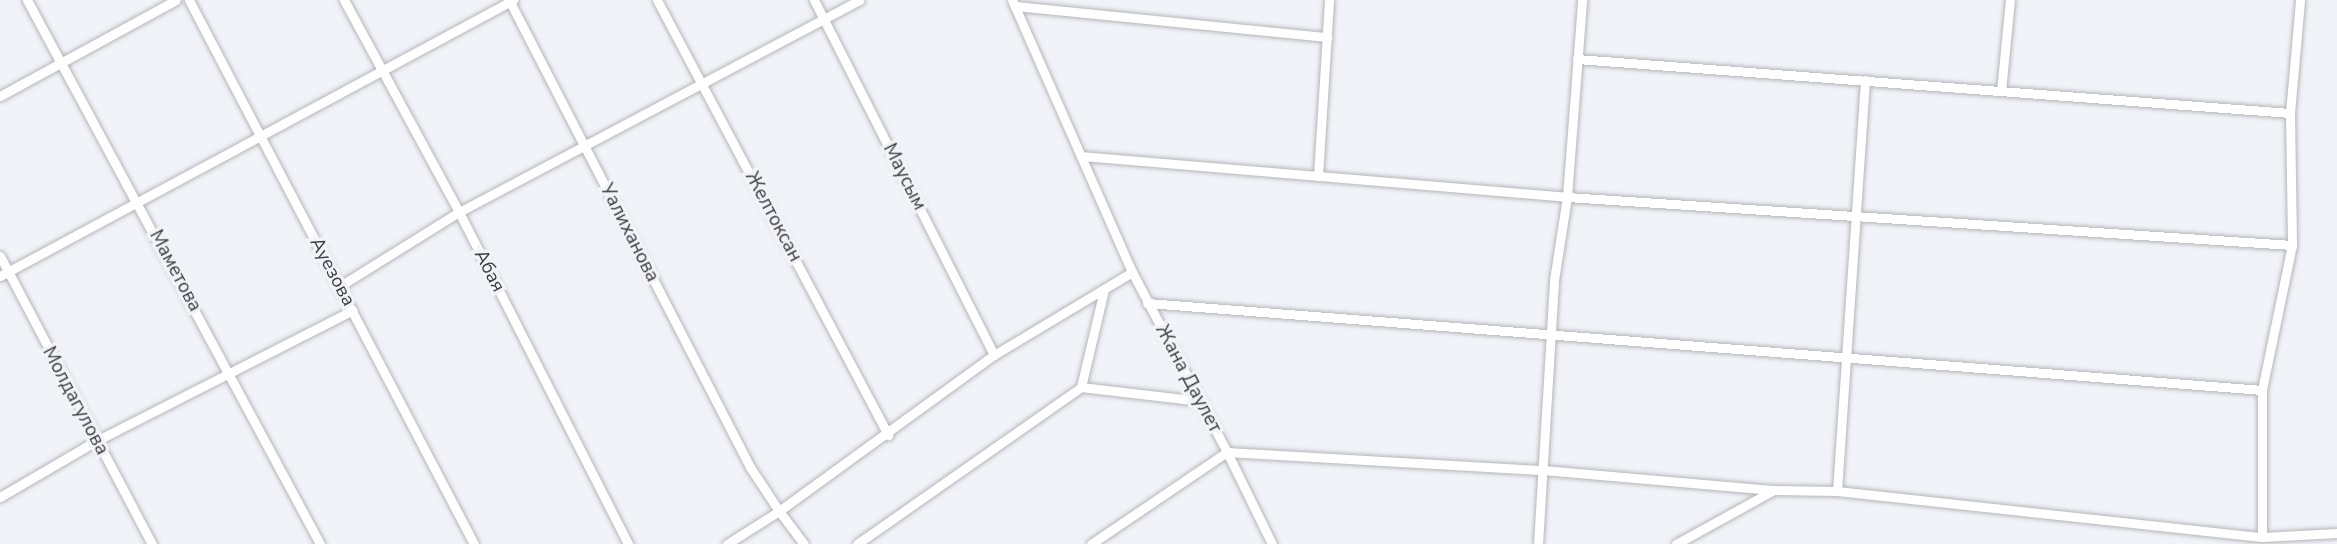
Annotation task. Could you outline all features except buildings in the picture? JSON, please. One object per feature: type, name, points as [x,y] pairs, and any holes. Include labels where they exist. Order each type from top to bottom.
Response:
[{"type":"street","name":"Маметова","points":[[27,0],[139,202],[320,544]]},
{"type":"street","points":[[0,96],[176,0]]},
{"type":"street","name":"Ауезова","points":[[188,0],[474,544]]},
{"type":"street","name":"Абая","points":[[344,0],[459,212],[628,544]]},
{"type":"street","name":"Желтоксан","points":[[657,0],[888,435]]},
{"type":"street","name":"Маусым","points":[[814,0],[994,355]]},
{"type":"street","points":[[340,286],[459,212],[700,81],[859,0]]},
{"type":"street","points":[[1318,176],[1329,0]]},
{"type":"street","points":[[1538,544],[1550,335],[1567,197],[1582,0]]},
{"type":"street","points":[[2001,91],[2010,0]]},
{"type":"street","points":[[2262,537],[2262,390],[2292,245],[2290,113],[2300,0]]},
{"type":"street","points":[[4,274],[510,1]]},
{"type":"street","name":"Уалиханова","points":[[510,1],[750,467],[804,544]]},
{"type":"street","points":[[1013,3],[1326,37]]},
{"type":"street","name":"Жана Даулет","points":[[1013,3],[1132,272],[1227,452],[1091,544]]},
{"type":"street","points":[[1577,59],[2290,113]]},
{"type":"street","points":[[1837,491],[1865,80]]},
{"type":"street","points":[[1081,156],[1567,197],[2292,245]]},
{"type":"street","name":"Молдагулова","points":[[0,256],[4,274],[152,544]]},
{"type":"street","points":[[727,544],[888,435],[994,355],[1132,272]]},
{"type":"street","points":[[857,544],[1081,387],[1104,290]]},
{"type":"street","points":[[1147,303],[2262,390]]},
{"type":"street","points":[[0,497],[96,441],[230,376],[353,310]]},
{"type":"street","points":[[1081,387],[1200,401]]},
{"type":"street","points":[[1272,544],[1227,452],[1543,470],[1774,490],[1837,491],[2262,537],[2337,533]]},
{"type":"street","points":[[1676,544],[1774,490]]}]
